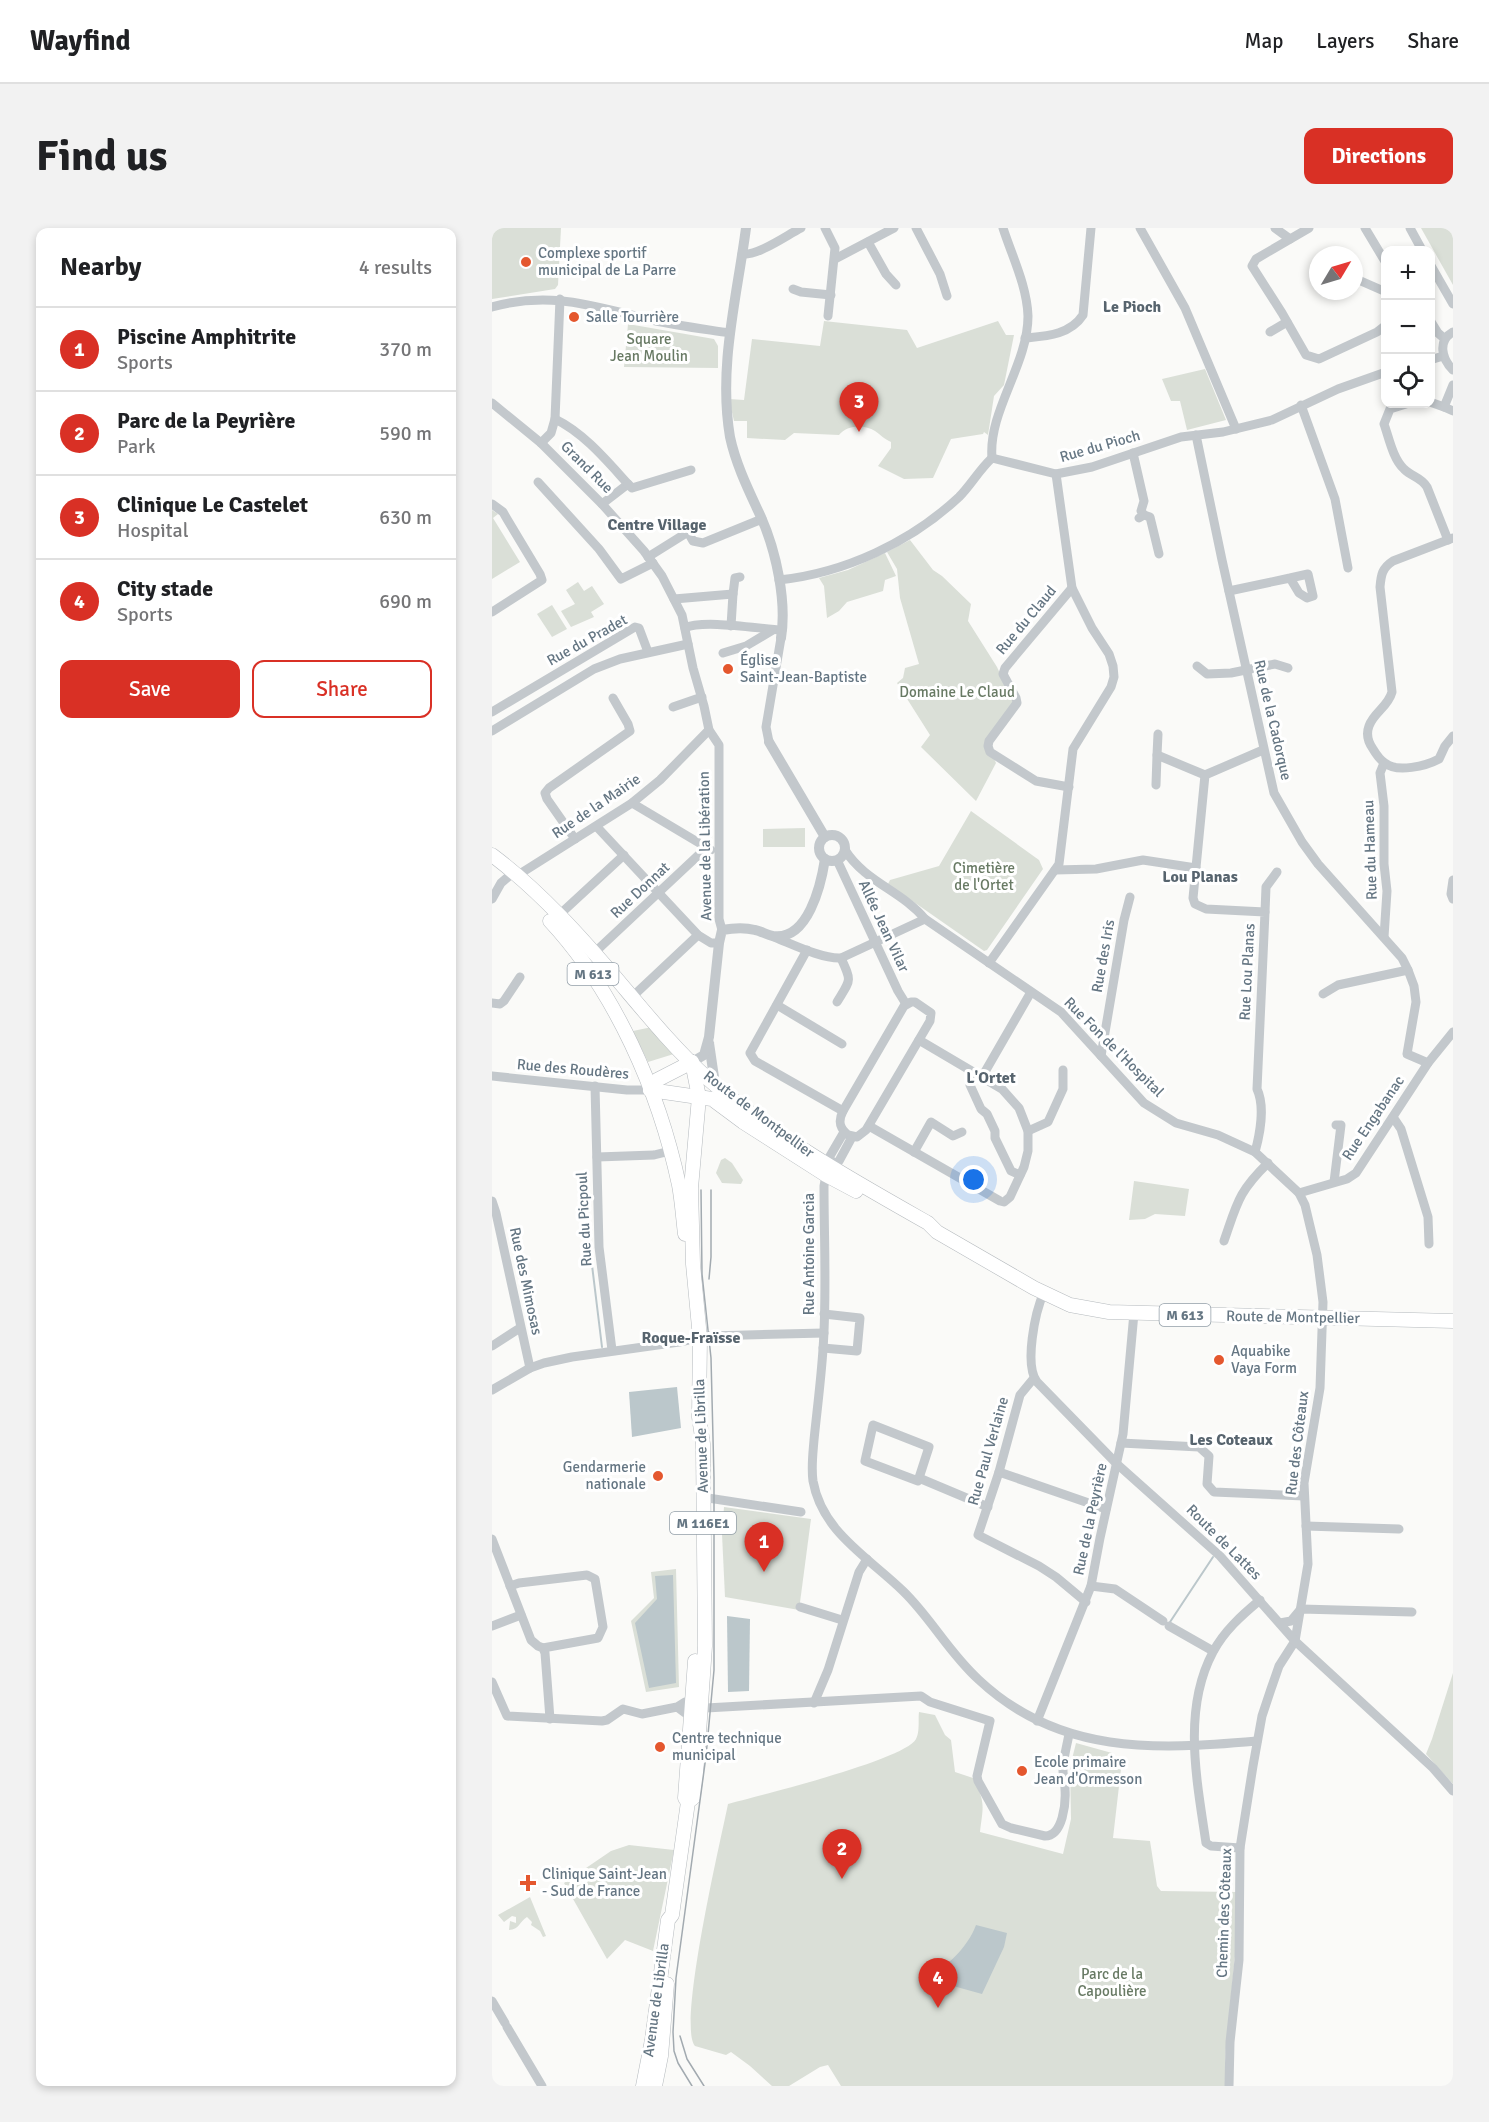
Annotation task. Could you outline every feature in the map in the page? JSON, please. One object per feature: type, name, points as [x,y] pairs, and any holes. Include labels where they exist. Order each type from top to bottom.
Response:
[{"type":"main road","name":"M 613","points":[[492,855],[513,876],[586,963],[624,1030],[650,1090],[705,1098]]},
{"type":"main road","name":"M 613","points":[[492,866],[513,876]]},
{"type":"main road","name":"Route de Montpellier","points":[[513,876],[558,916],[594,953],[632,997],[715,1084],[829,1170]]},
{"type":"main road","points":[[650,1090],[657,1080],[693,1062]]},
{"type":"main road","name":"M 116E1","points":[[693,1062],[705,1098]]},
{"type":"main road","name":"Avenue de Librilla","points":[[650,1090],[669,1146],[679,1187],[693,1325],[699,1338],[695,1364],[702,1497],[695,1620],[697,1761],[693,1798],[688,1802]]},
{"type":"main road","name":"Route de Montpellier","points":[[705,1098],[743,1122],[928,1223],[937,1232],[1070,1305],[1091,1310],[1134,1313],[1453,1321]]},
{"type":"main road","name":"Avenue de Librilla","points":[[696,1776],[693,1762],[705,1635],[703,1434],[699,1417],[699,1338],[693,1264],[692,1188],[705,1098]]},
{"type":"main road","name":"Avenue de Librilla","points":[[656,2086],[656,2054],[668,1920],[672,1915],[688,1802],[685,1798],[698,1708]]},
{"type":"main road","name":"Avenue de Librilla","points":[[643,2086],[656,2054]]},
{"type":"street","points":[[746,228],[730,333],[725,399],[733,449],[746,488],[762,519],[772,547],[779,580],[779,633],[766,727],[769,742],[825,837]]},
{"type":"street","points":[[742,254],[748,255],[801,228]]},
{"type":"street","points":[[825,228],[835,248],[828,316]]},
{"type":"street","points":[[835,259],[894,228]]},
{"type":"street","points":[[916,228],[940,274],[948,296]]},
{"type":"street","points":[[779,580],[809,575],[839,566],[901,540],[960,496],[992,458],[991,448],[1000,411],[1020,359],[1028,318],[1026,297],[1003,228]]},
{"type":"street","points":[[1024,338],[1062,333],[1080,320],[1083,315],[1091,228]]},
{"type":"street","points":[[1140,228],[1185,308],[1236,429]]},
{"type":"street","points":[[1275,228],[1290,239]]},
{"type":"street","points":[[1309,228],[1256,259],[1252,266],[1306,355],[1319,359],[1381,329]]},
{"type":"street","points":[[1365,228],[1381,255]]},
{"type":"street","points":[[1410,228],[1420,246]]},
{"type":"street","points":[[868,242],[885,274],[896,285]]},
{"type":"street","points":[[1435,271],[1453,304]]},
{"type":"street","points":[[1363,282],[1381,290]]},
{"type":"street","points":[[793,289],[831,295]]},
{"type":"street","points":[[492,307],[560,299],[592,304],[678,325],[730,333]]},
{"type":"street","points":[[541,442],[551,433],[555,419],[560,299]]},
{"type":"street","points":[[1270,332],[1287,322]]},
{"type":"street","points":[[1435,327],[1438,333],[1450,333],[1442,348],[1443,356],[1453,370]]},
{"type":"street","points":[[1435,359],[1443,356]]},
{"type":"street","name":"Rue du Pioch","points":[[992,458],[1056,474],[1092,467],[1181,437],[1236,429],[1272,420],[1338,389],[1381,374]]},
{"type":"street","points":[[1435,404],[1449,409],[1453,385]]},
{"type":"street","name":"Grand Rue","points":[[492,403],[541,442],[602,504],[651,560],[682,615],[709,730]]},
{"type":"street","points":[[1301,405],[1335,499],[1348,568]]},
{"type":"street","points":[[1393,408],[1390,409],[1383,424],[1398,462],[1404,469],[1423,481],[1450,539],[1384,566],[1380,587],[1392,692],[1386,706],[1369,724],[1367,735],[1370,746],[1384,763],[1397,768],[1431,764],[1439,759],[1453,736]]},
{"type":"street","points":[[555,419],[566,424],[590,444],[632,488],[691,471]]},
{"type":"street","name":"Rue de la Cadorque","points":[[1196,435],[1274,793],[1302,842],[1318,864],[1402,957],[1414,987],[1416,1002],[1407,1054],[1428,1064]]},
{"type":"street","points":[[1133,453],[1144,501],[1143,513],[1150,518],[1159,554]]},
{"type":"street","points":[[989,963],[1059,864],[1073,748],[1111,687],[1114,677],[1109,654],[1092,628],[1072,588],[1056,474]]},
{"type":"street","points":[[538,482],[599,549],[621,579],[688,532],[693,541],[703,543],[762,519]]},
{"type":"street","points":[[602,504],[628,484]]},
{"type":"street","points":[[492,504],[503,512],[542,580],[492,612]]},
{"type":"street","points":[[731,626],[735,578],[740,577]]},
{"type":"street","points":[[1229,591],[1290,578]]},
{"type":"street","name":"Rue du Claud","points":[[1069,787],[1036,781],[990,752],[988,746],[989,741],[1017,702],[1003,674],[1005,668],[1072,588]]},
{"type":"street","points":[[674,599],[733,594]]},
{"type":"street","points":[[685,628],[694,625],[731,626],[779,633]]},
{"type":"street","name":"Rue du Pradet","points":[[493,708],[635,627],[639,628],[648,652]]},
{"type":"street","points":[[723,653],[779,633]]},
{"type":"street","points":[[492,731],[594,669],[620,658],[688,644]]},
{"type":"street","points":[[1197,666],[1207,674],[1275,664],[1288,668]]},
{"type":"street","points":[[673,707],[702,697]]},
{"type":"street","points":[[575,839],[547,800],[545,793],[630,731],[613,698]]},
{"type":"street","points":[[493,708],[504,724]]},
{"type":"street","name":"Rue de la Mairie","points":[[513,876],[597,827],[632,803],[660,780],[709,730]]},
{"type":"street","name":"Avenue de la Libération","points":[[693,1062],[704,1055],[709,1037],[718,943],[722,930],[719,919],[719,746],[709,730]]},
{"type":"street","points":[[1156,785],[1158,734]]},
{"type":"street","points":[[1157,755],[1205,775],[1263,750]]},
{"type":"street","name":"Rue du Hameau","points":[[1384,763],[1380,773],[1384,806],[1384,864],[1387,891],[1384,938]]},
{"type":"street","name":"Rue Lou Planas","points":[[1205,775],[1195,904],[1201,908],[1265,912],[1257,1089],[1261,1097],[1259,1137],[1255,1152]]},
{"type":"street","points":[[632,803],[718,853]]},
{"type":"street","points":[[597,827],[698,935],[711,943],[718,943]]},
{"type":"street","points":[[832,835],[844,843],[845,850],[840,858],[831,860],[821,854],[819,847],[825,837],[832,835]]},
{"type":"street","name":"Rue Donnat","points":[[594,953],[706,848]]},
{"type":"street","name":"Rue Fon de l'Hospital","points":[[845,850],[852,862],[865,874],[916,909],[925,919],[1061,1012],[1144,1103],[1176,1123],[1238,1143],[1255,1152],[1299,1193],[1305,1204],[1317,1255],[1323,1317]]},
{"type":"street","points":[[558,916],[624,855]]},
{"type":"street","points":[[793,945],[795,932],[803,923],[831,860]]},
{"type":"street","name":"Allée Jean Vilar","points":[[831,860],[906,1004]]},
{"type":"street","points":[[1055,870],[1096,869],[1143,860],[1196,868]]},
{"type":"street","points":[[1265,912],[1266,887],[1277,872]]},
{"type":"street","points":[[492,899],[501,883],[513,876]]},
{"type":"street","points":[[1453,880],[1451,894],[1453,899]]},
{"type":"street","name":"Rue des Iris","points":[[1101,1056],[1130,897]]},
{"type":"street","points":[[722,930],[753,929],[807,950],[841,958],[925,919]]},
{"type":"street","points":[[772,936],[795,932]]},
{"type":"street","points":[[632,997],[698,935]]},
{"type":"street","points":[[807,950],[752,1049],[752,1058],[843,1111]]},
{"type":"street","points":[[837,1002],[850,977],[841,958]]},
{"type":"street","points":[[1323,994],[1338,985],[1408,970]]},
{"type":"street","points":[[492,1003],[500,1004],[504,1001],[520,977]]},
{"type":"street","points":[[1020,1175],[1011,1171],[994,1138],[995,1131],[987,1114],[981,1109],[970,1085],[1031,992]]},
{"type":"street","points":[[915,1002],[931,1013],[930,1021],[919,1040],[869,1126],[862,1135],[848,1135],[839,1122],[843,1111],[906,1004],[915,1002]]},
{"type":"street","points":[[777,1005],[842,1044]]},
{"type":"street","name":"Rue Engabanac","points":[[1299,1193],[1347,1179],[1356,1173],[1428,1064],[1453,1032]]},
{"type":"street","name":"Avenue de la Libération","points":[[709,1037],[715,1084]]},
{"type":"street","points":[[869,1126],[1000,1201],[1004,1202],[1010,1197],[1028,1151],[1028,1131],[1012,1098],[1002,1089],[919,1040]]},
{"type":"street","points":[[1028,1131],[1048,1122],[1063,1089],[1063,1070]]},
{"type":"street","name":"Rue des Roudères","points":[[492,1076],[650,1090]]},
{"type":"street","name":"Rue du Picpoul","points":[[596,1086],[599,1246],[612,1350]]},
{"type":"street","points":[[1393,1118],[1401,1129],[1428,1217],[1429,1244]]},
{"type":"street","points":[[914,1152],[931,1122],[953,1136],[962,1132]]},
{"type":"street","points":[[1335,1182],[1341,1125],[1336,1125]]},
{"type":"street","name":"Rue Antoine Garcia","points":[[848,1135],[830,1156],[824,1186],[824,1333],[812,1478],[820,1502],[832,1526],[925,1615],[954,1656],[979,1681],[1011,1706],[1037,1721],[1069,1734],[1106,1743],[1143,1747],[1257,1741]]},
{"type":"street","points":[[597,1157],[663,1153],[669,1146]]},
{"type":"street","points":[[1224,1241],[1241,1194],[1253,1177],[1268,1163]]},
{"type":"street","name":"Rue des Mimosas","points":[[493,1205],[530,1368]]},
{"type":"street","points":[[1034,1378],[1032,1373],[1033,1332],[1036,1312],[1044,1292]]},
{"type":"street","name":"Rue de la Peyrière","points":[[1037,1721],[1091,1586],[1121,1443],[1134,1313]]},
{"type":"street","points":[[823,1348],[856,1351],[860,1318],[824,1314]]},
{"type":"street","name":"Rue des Côteaux","points":[[1257,1741],[1262,1716],[1279,1666],[1296,1641],[1301,1609],[1308,1564],[1305,1472],[1320,1388],[1323,1317]]},
{"type":"street","points":[[492,1346],[520,1328]]},
{"type":"street","points":[[492,1390],[530,1368],[557,1360],[612,1350],[699,1338],[824,1333]]},
{"type":"street","name":"Route de Lattes","points":[[1034,1378],[1117,1464],[1220,1556],[1296,1641],[1433,1768],[1453,1791]]},
{"type":"street","name":"Rue Paul Verlaine","points":[[1034,1378],[1020,1395],[999,1472],[978,1535],[1039,1566],[1086,1602]]},
{"type":"street","points":[[873,1425],[929,1447],[919,1478],[918,1482],[865,1461],[873,1425]]},
{"type":"street","points":[[1121,1443],[1199,1447],[1209,1456],[1207,1484],[1214,1492],[1304,1496]]},
{"type":"street","points":[[999,1472],[1106,1509]]},
{"type":"street","points":[[919,1478],[988,1507]]},
{"type":"street","points":[[702,1497],[801,1512]]},
{"type":"street","points":[[1306,1526],[1399,1529]]},
{"type":"street","points":[[492,1539],[531,1640],[543,1648],[545,1653],[550,1719]]},
{"type":"street","points":[[814,1703],[826,1674],[859,1572],[867,1559]]},
{"type":"street","points":[[510,1586],[587,1575],[595,1579],[603,1627],[598,1638],[543,1648]]},
{"type":"street","points":[[1091,1586],[1114,1589],[1213,1651]]},
{"type":"street","points":[[1240,1848],[1211,1846],[1206,1843],[1195,1746],[1195,1710],[1198,1693],[1213,1651],[1235,1622],[1260,1600]]},
{"type":"street","points":[[800,1607],[842,1620]]},
{"type":"street","points":[[1280,1623],[1291,1621],[1301,1609],[1412,1612]]},
{"type":"street","points":[[492,1626],[521,1615]]},
{"type":"street","points":[[492,1682],[507,1716],[602,1721],[623,1709],[642,1714],[677,1707],[685,1713],[698,1708],[921,1696],[930,1702],[990,1721],[978,1780],[1002,1824],[1045,1836],[1051,1836],[1056,1832],[1063,1814],[1066,1791],[1063,1771],[1069,1734]]},
{"type":"street","name":"Chemin des Côteaux","points":[[1229,2086],[1230,2042],[1239,1960],[1240,1848],[1257,1741]]},
{"type":"street","points":[[492,2001],[542,2086]]},
{"type":"green space","name":"Complexe sportif municipal de La Parre","points":[[492,228],[561,228],[558,285],[555,289],[492,299]]},
{"type":"green space","points":[[1421,228],[1453,228],[1453,285],[1435,253],[1435,246],[1431,246]]},
{"type":"green space","points":[[824,321],[907,330],[917,348],[998,321],[1006,335],[1014,335],[1004,385],[994,396],[988,435],[984,432],[951,439],[933,478],[904,479],[878,466],[891,448],[891,442],[866,427],[851,427],[839,435],[794,433],[785,440],[747,438],[747,421],[734,421],[729,399],[744,400],[752,339],[820,346]]},
{"type":"green space","name":"Square Jean Moulin","points":[[628,324],[714,339],[718,346],[718,368],[624,367]]},
{"type":"green space","points":[[1205,369],[1226,420],[1187,430],[1180,401],[1171,401],[1162,379]]},
{"type":"green space","points":[[492,510],[498,514],[493,518],[520,562],[492,579]]},
{"type":"green space","name":"Domaine Le Claud","points":[[910,540],[933,570],[971,604],[968,621],[997,667],[1012,699],[1013,704],[986,741],[996,763],[976,801],[921,747],[930,735],[897,683],[903,678],[905,668],[919,664],[900,598],[897,569],[887,552]]},
{"type":"green space","points":[[885,553],[896,576],[885,580],[883,591],[847,602],[839,611],[827,618],[824,586],[819,578],[848,570]]},
{"type":"green space","points":[[578,582],[584,591],[592,586],[604,604],[591,612],[594,617],[571,627],[561,611],[575,604],[566,590]]},
{"type":"green space","points":[[552,605],[567,629],[552,637],[537,614]]},
{"type":"green space","name":"Cimetière de l'Ortet","points":[[971,811],[1039,860],[1043,869],[987,950],[984,951],[888,884],[890,880],[939,866]]},
{"type":"green space","points":[[805,828],[805,847],[763,847],[763,829]]},
{"type":"green space","points":[[652,1027],[677,1053],[648,1062],[633,1031]]},
{"type":"green space","points":[[725,1158],[732,1163],[743,1180],[741,1184],[722,1183],[716,1173],[721,1160]]},
{"type":"green space","points":[[1134,1181],[1189,1189],[1185,1216],[1155,1214],[1145,1219],[1129,1220]]},
{"type":"green space","points":[[724,1507],[811,1519],[799,1610],[725,1597],[722,1534]]},
{"type":"green space","points":[[676,1569],[679,1687],[646,1692],[631,1621],[654,1598],[651,1572]]},
{"type":"green space","points":[[1453,1673],[1453,1784],[1426,1754]]},
{"type":"green space","name":"Parc de la Capoulière","points":[[919,1712],[935,1715],[945,1735],[951,1740],[955,1772],[973,1778],[983,1805],[980,1832],[1063,1854],[1071,1819],[1070,1767],[1076,1743],[1112,1753],[1121,1769],[1113,1838],[1150,1841],[1157,1886],[1161,1891],[1236,1892],[1236,1946],[1225,2058],[1225,2086],[841,2086],[828,2065],[820,2067],[789,2086],[772,2086],[731,2052],[726,2055],[695,2046],[691,2031],[696,1970],[728,1804],[859,1767],[886,1757],[916,1739]]},
{"type":"green space","points":[[629,1845],[674,1850],[653,1951],[625,1940],[607,1959],[564,1883],[611,1851]]},
{"type":"green space","points":[[530,1897],[546,1936],[543,1937],[540,1931],[531,1925],[532,1922],[527,1917],[515,1929],[509,1930],[510,1921],[516,1923],[516,1917],[512,1916],[504,1922],[498,1915]]},
{"type":"shaded area","points":[[677,1387],[681,1428],[632,1437],[629,1392]]},
{"type":"shaded area","points":[[673,1575],[676,1683],[649,1688],[635,1623],[657,1599],[655,1576]]},
{"type":"shaded area","points":[[727,1616],[750,1619],[749,1691],[728,1692]]},
{"type":"shaded area","points":[[976,1925],[1007,1933],[1004,1947],[982,1994],[928,1979],[962,1949]]},
{"type":"waterway","points":[[591,1257],[602,1347]]},
{"type":"waterway","points":[[1170,1622],[1213,1557]]},
{"type":"tram line","points":[[692,2086],[678,2063],[674,2051],[673,2032],[676,1978],[706,1756],[714,1670],[714,1478],[711,1358],[702,1274],[701,1190]]},
{"type":"tram line","points":[[709,1279],[711,1190]]},
{"type":"tram line","points":[[680,2036],[687,2059],[704,2086]]},
{"type":"place","name":"Complexe sportif municipal de La Parre","points":[[526,262]]},
{"type":"place","name":"Salle Tourrière","points":[[574,317]]},
{"type":"place","name":"Clinique Le Castelet","points":[[859,432]]},
{"type":"place","name":"Église Saint-Jean-Baptiste","points":[[728,669]]},
{"type":"place","name":"Aquabike Vaya Form","points":[[1219,1360]]},
{"type":"place","name":"Gendarmerie nationale","points":[[658,1476]]},
{"type":"place","name":"Piscine Amphitrite","points":[[764,1572]]},
{"type":"place","name":"Centre technique municipal","points":[[660,1747]]},
{"type":"place","name":"Ecole primaire Jean d'Ormesson","points":[[1022,1771]]},
{"type":"place","name":"Parc de la Peyrière","points":[[842,1879]]},
{"type":"place","name":"Clinique Saint-Jean - Sud de France","points":[[528,1883]]},
{"type":"place","name":"City stade","points":[[938,2008]]},
{"type":"district","name":"Le Pioch","points":[[1132,306]]},
{"type":"district","name":"Centre Village","points":[[657,524]]},
{"type":"district","name":"Lou Planas","points":[[1200,876]]},
{"type":"district","name":"L'Ortet","points":[[991,1077]]},
{"type":"district","name":"Roque-Fraïsse","points":[[691,1337]]},
{"type":"district","name":"Les Coteaux","points":[[1231,1439]]}]
